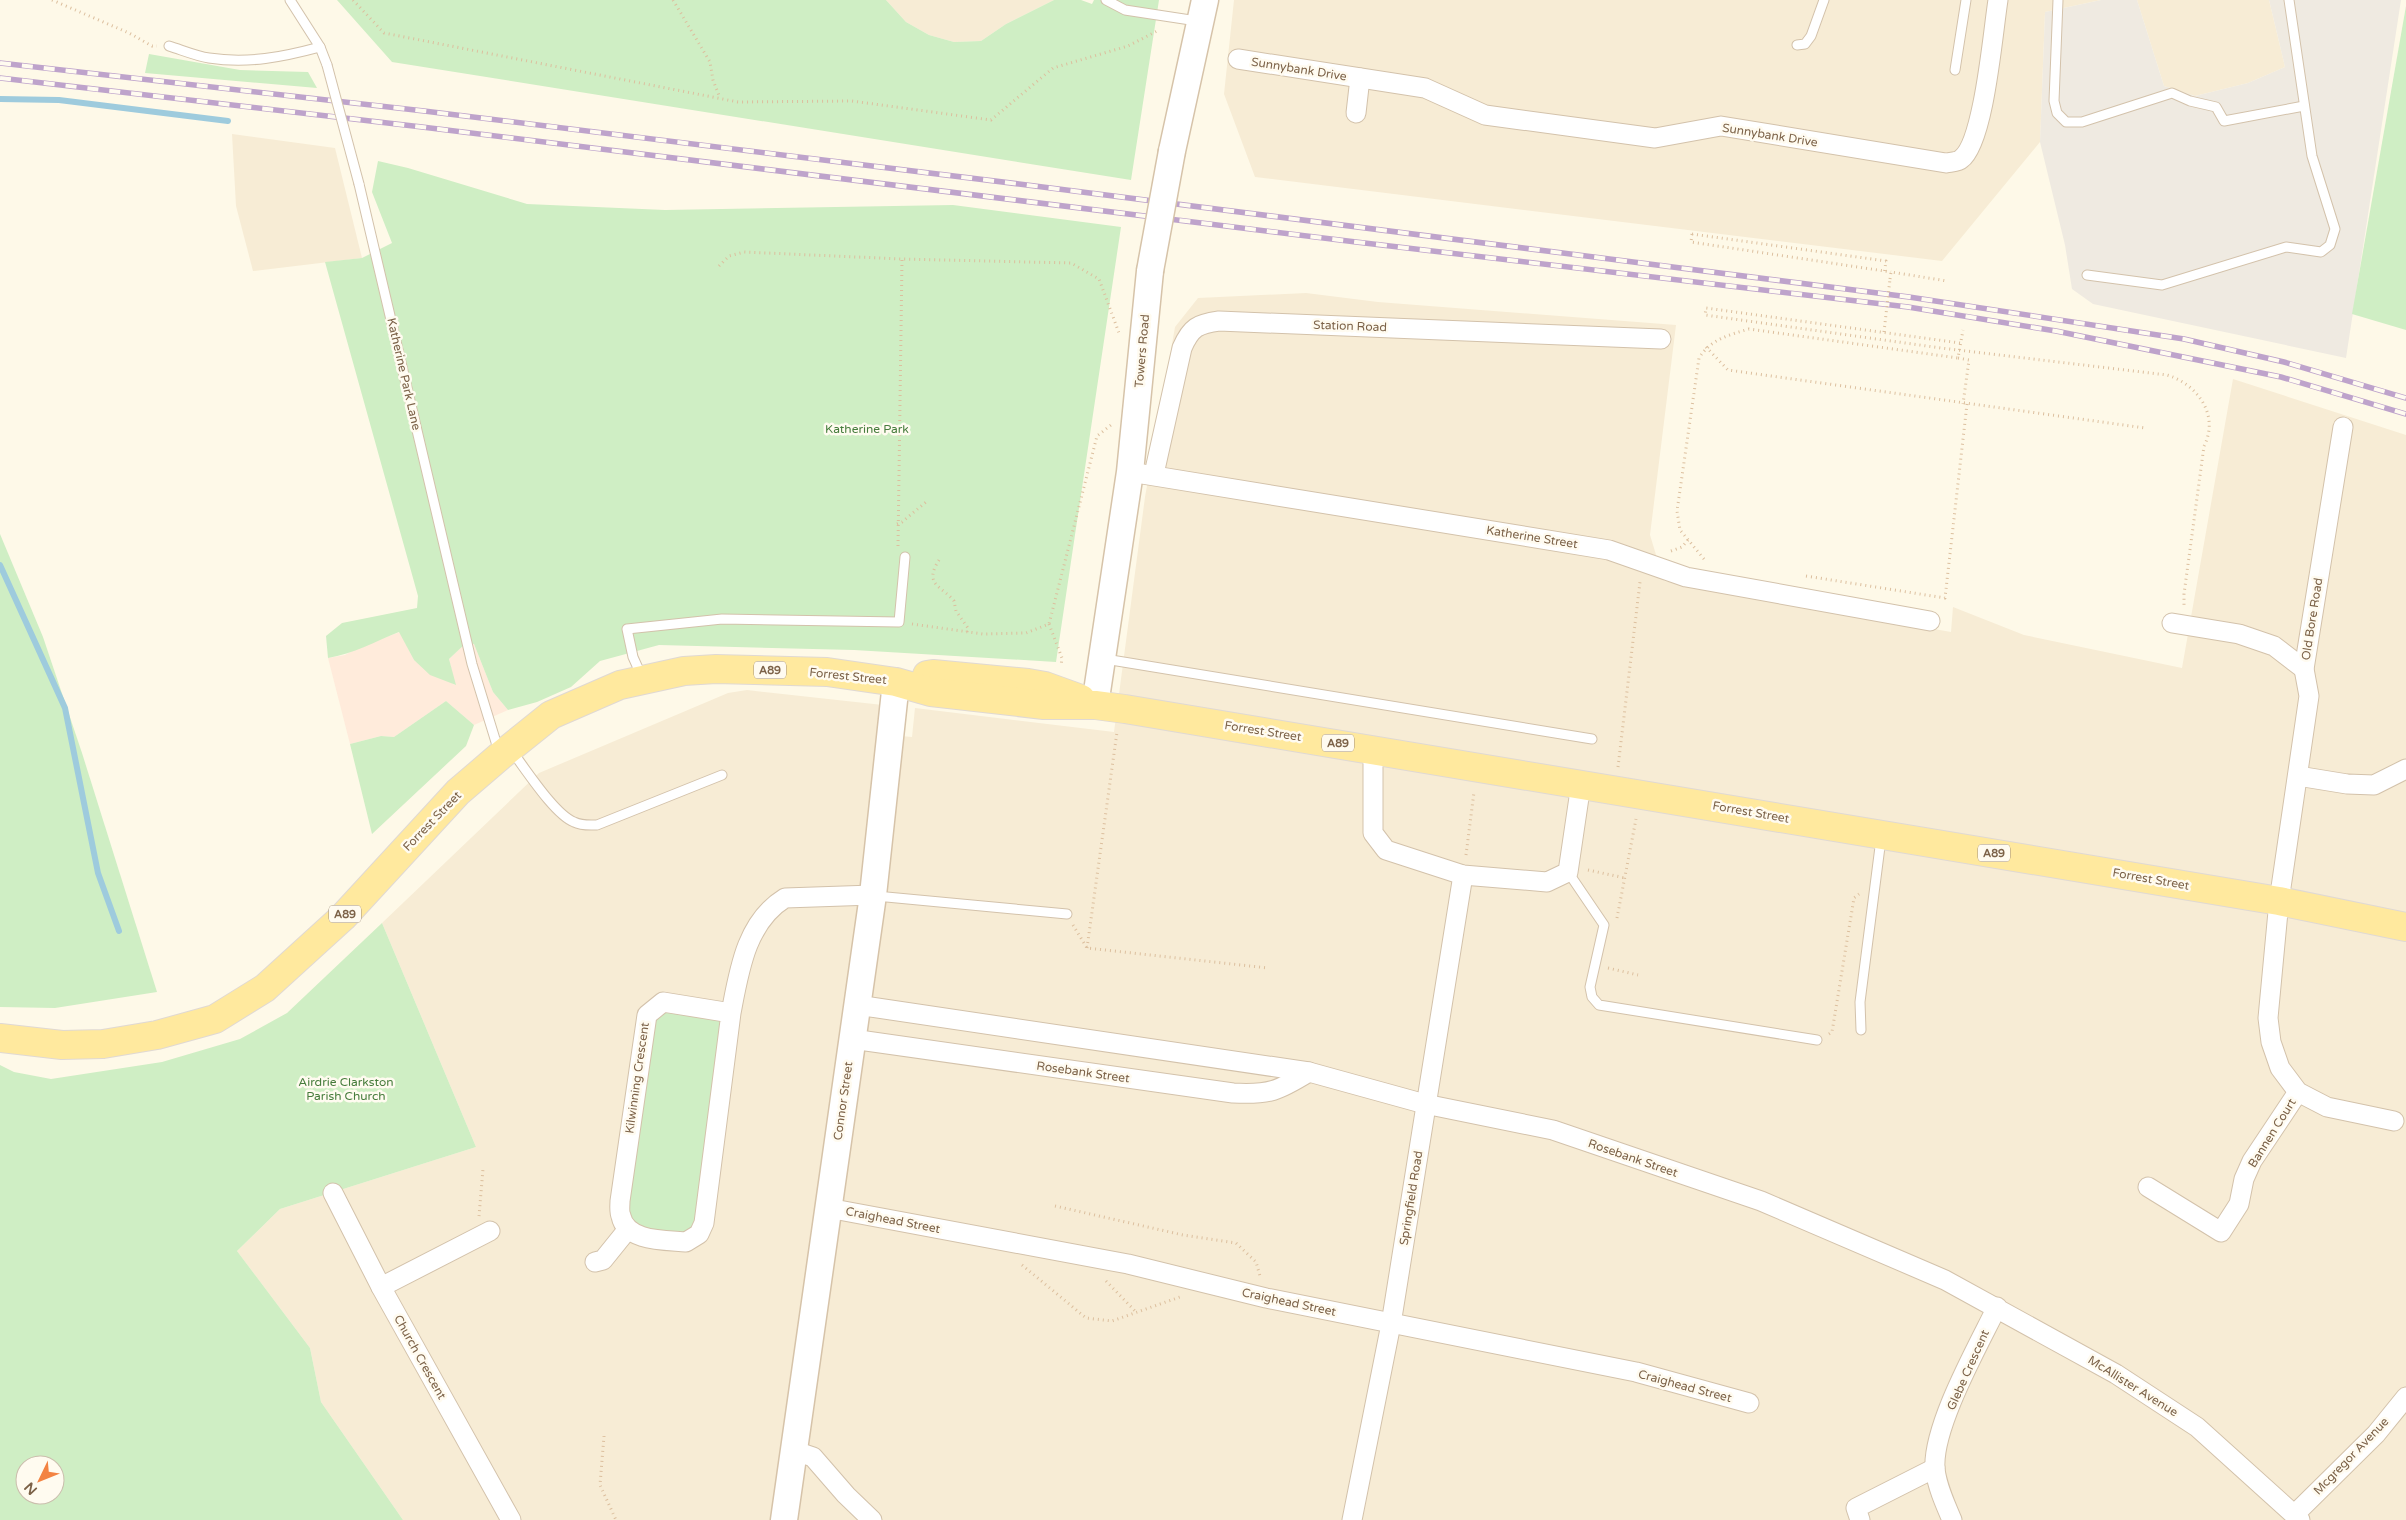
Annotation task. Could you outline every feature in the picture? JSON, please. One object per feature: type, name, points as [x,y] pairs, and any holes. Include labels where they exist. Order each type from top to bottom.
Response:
[{"type":"main road","name":"Towers Road","points":[[1095,705],[1102,658],[1142,473],[1150,271],[1196,13]]},
{"type":"main road","name":"Forrest Street","points":[[0,1038],[62,1045],[103,1044],[157,1035],[215,1019],[265,988],[343,917],[458,792],[551,715],[620,685],[684,672],[716,669],[828,672],[896,682],[933,674],[1028,683],[1046,686],[1095,705],[1373,749],[1882,834],[2279,901],[2406,926]]},
{"type":"main road","name":"Connor Street","points":[[784,1520],[873,896],[896,682]]},
{"type":"street","name":"Sunnybank Drive","points":[[1238,59],[1425,88],[1486,115],[1655,138],[1721,126],[1946,163],[1961,160],[1972,146],[1979,125],[1998,0]]},
{"type":"street","name":"Sunnybank Drive","points":[[1356,113],[1360,78]]},
{"type":"street","name":"Station Road","points":[[1142,473],[1182,348],[1188,334],[1201,323],[1219,321],[1661,339]]},
{"type":"street","name":"Old Bore Road","points":[[2279,901],[2309,696],[2304,670],[2343,427]]},
{"type":"street","name":"Katherine Street","points":[[1142,473],[1610,550],[1686,576],[1930,621]]},
{"type":"street","points":[[2178,624],[2239,634],[2274,646],[2304,670]]},
{"type":"street","points":[[1373,749],[1373,833],[1386,850],[1463,876],[1548,882],[1568,872],[1581,784]]},
{"type":"street","points":[[2298,776],[2347,784],[2374,785],[2406,769]]},
{"type":"street","name":"Springfield Road","points":[[1352,1520],[1391,1324],[1463,876]]},
{"type":"street","points":[[594,1262],[603,1260],[628,1229],[641,1236],[686,1242],[699,1234],[704,1223],[731,1013],[739,967],[754,933],[773,905],[785,898],[873,896]]},
{"type":"street","name":"Bannen Court","points":[[2279,901],[2268,1018],[2271,1042],[2280,1068],[2298,1092],[2327,1107],[2394,1121]]},
{"type":"street","name":"Kilwinning Crescent","points":[[628,1229],[621,1218],[620,1200],[647,1015],[663,1002],[731,1013]]},
{"type":"street","name":"Rosebank Street","points":[[857,1005],[1309,1072],[1425,1104],[1562,1134],[1762,1201],[1946,1280]]},
{"type":"street","name":"Rosebank Street","points":[[852,1039],[1233,1093],[1260,1094],[1274,1092],[1309,1072]]},
{"type":"street","name":"Bannen Court","points":[[2148,1187],[2221,1232],[2239,1204],[2244,1179],[2252,1161],[2298,1092]]},
{"type":"street","name":"Church Crescent","points":[[333,1192],[381,1287],[511,1520]]},
{"type":"street","name":"Craighead Street","points":[[828,1208],[1128,1264],[1211,1286],[1266,1298],[1636,1372],[1748,1403]]},
{"type":"street","points":[[381,1287],[483,1234]]},
{"type":"street","name":"McAllister Avenue","points":[[1946,1280],[2116,1374],[2198,1427],[2298,1517]]},
{"type":"street","name":"Glebe Crescent","points":[[1952,1520],[1935,1468],[1939,1442],[1951,1401],[1997,1307]]},
{"type":"street","name":"Mcgregor Avenue","points":[[2298,1517],[2376,1434],[2406,1397]]},
{"type":"street","points":[[794,1451],[813,1457],[846,1495],[872,1520]]},
{"type":"street","points":[[1860,1520],[1856,1508],[1935,1468]]},
{"type":"lane","name":"Katherine Park Lane","points":[[290,0],[320,47],[327,65],[360,184],[472,664],[505,752]]},
{"type":"lane","points":[[1106,0],[1125,10],[1196,13]]},
{"type":"lane","points":[[1797,46],[1805,44],[1812,36],[1824,0]]},
{"type":"lane","points":[[1955,70],[1966,0]]},
{"type":"lane","points":[[2058,0],[2054,101],[2057,113],[2066,122],[2082,122],[2172,93],[2190,101],[2216,107],[2224,121],[2304,106]]},
{"type":"lane","points":[[2087,275],[2162,285],[2286,247],[2321,252],[2330,245],[2335,230],[2312,156],[2289,0]]},
{"type":"lane","points":[[168,46],[208,58],[240,61],[279,58],[320,47]]},
{"type":"lane","points":[[643,680],[633,657],[627,629],[722,619],[899,622],[905,557]]},
{"type":"lane","points":[[1102,658],[1592,739]]},
{"type":"lane","points":[[505,752],[560,813],[574,822],[585,825],[597,825],[722,775]]},
{"type":"lane","points":[[1861,1030],[1860,1002],[1882,834]]},
{"type":"lane","points":[[1568,872],[1604,925],[1590,987],[1592,997],[1599,1005],[1817,1040]]},
{"type":"lane","points":[[873,896],[1067,914]]},
{"type":"path","points":[[52,0],[129,33],[152,46],[168,46]]},
{"type":"path","points":[[353,0],[384,33],[738,102],[852,101],[991,120],[1053,68],[1128,46],[1196,13]]},
{"type":"path","points":[[673,0],[710,62],[713,80],[720,98]]},
{"type":"path","points":[[1884,275],[1886,261],[1692,234],[1691,242],[1891,272],[1947,281]]},
{"type":"path","points":[[719,266],[728,256],[744,252],[902,260],[1071,263],[1099,278],[1122,342]]},
{"type":"path","points":[[902,260],[897,524],[898,545],[905,557]]},
{"type":"path","points":[[1884,332],[1891,272]]},
{"type":"path","points":[[1960,343],[1706,308],[1705,315],[1959,350],[2167,375],[2180,379],[2196,391],[2210,423],[2209,437],[2204,446],[2184,594],[2178,624]]},
{"type":"path","points":[[1709,561],[1703,559],[1680,530],[1677,511],[1699,358],[1706,347],[1720,338],[1749,329],[1969,360],[1944,598],[1801,576]]},
{"type":"path","points":[[1958,358],[1963,330]]},
{"type":"path","points":[[1706,347],[1728,370],[2145,428]]},
{"type":"path","points":[[1060,667],[1062,658],[1049,624],[1097,436],[1117,420]]},
{"type":"path","points":[[897,524],[926,502]]},
{"type":"path","points":[[939,560],[935,567],[935,583],[937,588],[954,601],[956,612],[968,628],[967,632]]},
{"type":"path","points":[[1616,923],[1625,878],[1642,561]]},
{"type":"path","points":[[899,622],[984,634],[1026,633],[1049,624]]},
{"type":"path","points":[[1087,948],[1117,730],[1121,731],[1125,709]]},
{"type":"path","points":[[1463,876],[1474,791]]},
{"type":"path","points":[[1568,872],[1582,869],[1625,878]]},
{"type":"path","points":[[1817,1040],[1832,1032],[1854,898],[1875,883]]},
{"type":"path","points":[[1067,914],[1087,948]]},
{"type":"path","points":[[1087,948],[1268,968]]},
{"type":"path","points":[[1609,960],[1608,969],[1638,975]]},
{"type":"path","points":[[483,1169],[483,1234]]},
{"type":"path","points":[[1055,1206],[1183,1236],[1236,1243],[1256,1262],[1266,1298]]},
{"type":"path","points":[[995,1240],[1023,1266],[1086,1318],[1112,1321],[1211,1286]]},
{"type":"path","points":[[1090,1257],[1105,1279],[1137,1313]]},
{"type":"path","points":[[604,1436],[600,1485],[616,1520]]},
{"type":"shaded area","points":[[886,0],[1054,0],[1006,24],[981,41],[954,42],[929,35],[906,22]]},
{"type":"shaded area","points":[[1234,0],[2101,0],[2045,12],[2040,142],[1942,261],[1255,177],[1224,94]]},
{"type":"shaded area","points":[[2101,0],[2137,0],[2164,86],[2195,96],[2248,83],[2285,67],[2269,0],[2401,0],[2346,358],[2093,304],[2072,289],[2065,245],[2040,142],[2045,12]]},
{"type":"shaded area","points":[[2137,0],[2269,0],[2285,67],[2248,83],[2195,96],[2164,86]]},
{"type":"shaded area","points":[[232,134],[335,148],[362,258],[253,271],[236,206]]},
{"type":"shaded area","points":[[1306,293],[1378,302],[1676,325],[1650,535],[1664,581],[1951,632],[1953,607],[2024,635],[2182,668],[2233,379],[2406,435],[2406,1520],[403,1520],[321,1402],[310,1348],[237,1251],[280,1209],[476,1147],[382,923],[539,773],[728,693],[747,690],[892,706],[890,735],[912,737],[915,708],[1114,732],[1145,497],[1175,327],[1198,298]]},
{"type":"shaded area","points":[[400,632],[414,660],[455,685],[449,659],[466,643],[474,644],[493,692],[508,710],[474,725],[446,701],[394,737],[381,736],[350,744],[328,658],[345,655],[361,646]]},
{"type":"green space","points":[[337,0],[886,0],[906,22],[929,35],[954,42],[981,41],[1006,24],[1054,0],[1081,0],[1092,4],[1094,0],[1159,0],[1131,180],[392,62]]},
{"type":"green space","points":[[2406,6],[2406,330],[2352,314]]},
{"type":"green space","points":[[149,54],[240,70],[308,72],[317,88],[145,73]]},
{"type":"green space","name":"Katherine Park","points":[[378,161],[408,168],[527,204],[665,210],[953,205],[1121,227],[1056,662],[854,650],[659,645],[600,661],[571,687],[537,702],[508,710],[493,692],[474,644],[466,643],[449,659],[456,685],[430,675],[414,660],[399,632],[355,650],[328,658],[326,636],[342,623],[417,608],[418,596],[325,262],[362,258],[392,243],[372,192]]},
{"type":"green space","points":[[0,534],[43,637],[82,753],[157,992],[55,1008],[0,1007]]},
{"type":"green space","points":[[446,701],[474,725],[466,746],[372,834],[350,744],[381,736],[394,737]]},
{"type":"green space","name":"Airdrie Clarkston Parish Church","points":[[382,923],[476,1147],[280,1209],[237,1251],[310,1348],[321,1402],[403,1520],[0,1520],[0,1065],[14,1072],[51,1079],[162,1062],[240,1039],[287,1013]]},
{"type":"green space","points":[[656,1010],[725,1017],[700,1222],[686,1239],[632,1224],[625,1199]]},
{"type":"waterway","points":[[0,99],[59,100],[228,121]]},
{"type":"waterway","points":[[0,565],[65,708],[98,873],[119,931]]},
{"type":"railway","points":[[0,63],[424,111],[1019,184],[1909,297],[2184,339],[2284,362],[2406,398]]},
{"type":"railway","points":[[0,78],[422,127],[1356,242],[1908,307],[2056,331],[2281,377],[2406,414]]}]
